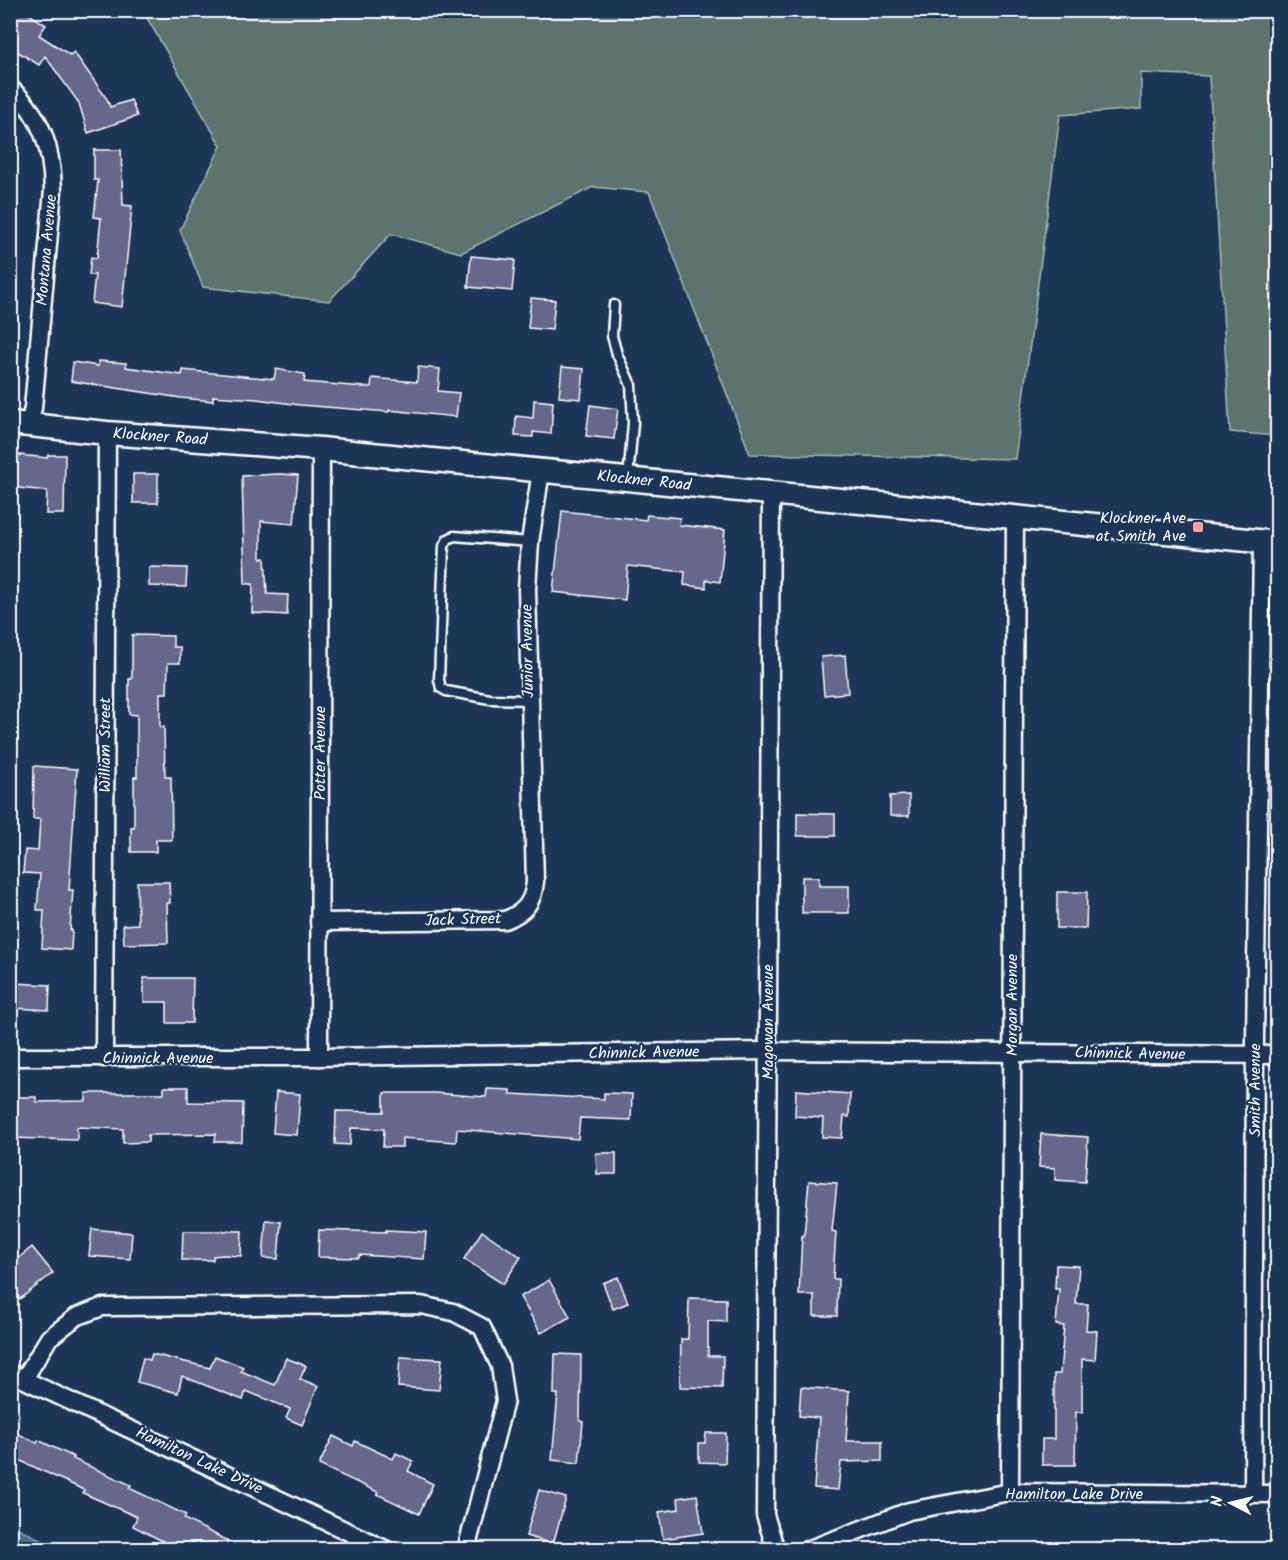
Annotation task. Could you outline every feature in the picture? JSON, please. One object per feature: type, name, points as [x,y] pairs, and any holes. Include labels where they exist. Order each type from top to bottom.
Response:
[{"type":"main road","name":"Klockner Road","points":[[20,424],[321,449],[1270,542]]},
{"type":"street","name":"Montana Avenue","points":[[10,88],[21,97],[36,117],[47,140],[52,164],[53,190],[33,408],[20,424]]},
{"type":"street","name":"William Street","points":[[104,1058],[107,433]]},
{"type":"street","name":"Potter Avenue","points":[[319,1058],[321,449]]},
{"type":"street","name":"Junior Avenue","points":[[533,832],[527,590],[530,542],[541,471]]},
{"type":"street","name":"Magowan Avenue","points":[[771,494],[765,1515],[776,1550]]},
{"type":"street","name":"Morgan Avenue","points":[[1010,1492],[1015,518]]},
{"type":"street","name":"Smith Avenue","points":[[1253,1494],[1260,671],[1270,542]]},
{"type":"street","name":"Jack Street","points":[[319,922],[505,920],[518,915],[528,906],[533,894],[533,832]]},
{"type":"street","name":"Chinnick Avenue","points":[[10,1057],[319,1058],[768,1051],[1278,1055]]},
{"type":"street","points":[[17,1376],[49,1338],[76,1317],[102,1307],[421,1305],[453,1312],[482,1327],[500,1366],[505,1401],[466,1550]]},
{"type":"street","name":"Hamilton Lake Drive","points":[[17,1376],[387,1550]]},
{"type":"street","name":"Hamilton Lake Drive","points":[[807,1550],[909,1511],[1010,1492],[1278,1494]]},
{"type":"lane","points":[[614,305],[612,336],[617,354],[631,385],[633,423],[628,480]]},
{"type":"lane","points":[[530,542],[454,536],[448,539],[444,546],[439,680],[441,688],[446,691],[490,699],[530,700]]},
{"type":"lane","points":[[1260,671],[1278,672]]},
{"type":"green space","points":[[143,11],[1277,11],[1277,436],[1230,432],[1209,76],[1141,73],[1141,109],[1060,115],[1015,459],[750,454],[649,192],[593,187],[461,253],[391,234],[329,301],[203,287],[180,230],[221,146]]},
{"type":"water","points":[[11,1524],[58,1549],[11,1549]]},
{"type":"building","points":[[10,10],[23,10],[46,25],[39,35],[70,55],[74,52],[107,99],[110,107],[131,100],[137,116],[88,133],[79,103],[45,56],[39,65],[10,47]]},
{"type":"building","points":[[94,150],[121,150],[123,205],[132,206],[122,307],[92,303],[95,275],[89,275],[91,257],[97,258],[101,218],[94,217],[98,180],[94,180]]},
{"type":"building","points":[[471,256],[515,260],[512,291],[468,287]]},
{"type":"building","points":[[531,298],[555,300],[552,330],[528,328]]},
{"type":"building","points":[[98,361],[126,363],[126,367],[182,375],[183,370],[274,379],[276,369],[305,374],[304,382],[364,387],[371,387],[372,378],[417,382],[418,367],[440,369],[438,391],[459,393],[456,417],[213,396],[213,401],[71,381],[73,362],[98,366]]},
{"type":"building","points":[[562,367],[584,369],[581,399],[559,397]]},
{"type":"building","points":[[534,400],[553,402],[551,434],[533,432],[533,437],[515,436],[516,416],[533,418]]},
{"type":"building","points":[[590,405],[618,409],[614,439],[586,436]]},
{"type":"building","points":[[10,454],[47,458],[48,455],[65,455],[64,514],[46,514],[47,491],[10,487]]},
{"type":"building","points":[[133,474],[158,474],[158,503],[133,503]]},
{"type":"building","points":[[298,475],[294,524],[261,521],[261,559],[265,558],[267,594],[288,595],[287,615],[252,613],[253,584],[245,584],[242,476]]},
{"type":"building","points":[[562,511],[646,520],[647,515],[680,518],[679,525],[725,530],[720,582],[706,580],[706,588],[684,585],[685,572],[628,566],[625,600],[553,592]]},
{"type":"building","points":[[149,567],[187,568],[186,587],[149,586]]},
{"type":"building","points":[[132,635],[173,636],[173,647],[180,647],[180,663],[168,663],[167,693],[160,693],[160,727],[164,727],[165,777],[171,777],[172,840],[156,840],[156,852],[131,852],[131,827],[134,827],[134,777],[137,777],[137,715],[129,714]]},
{"type":"building","points":[[845,655],[848,693],[824,695],[821,657]]},
{"type":"building","points":[[34,766],[77,769],[69,890],[73,890],[71,950],[42,948],[44,910],[37,910],[40,874],[23,873],[25,850],[38,851],[40,819],[33,819]]},
{"type":"building","points":[[909,795],[909,816],[890,816],[890,796]]},
{"type":"building","points":[[797,813],[835,814],[835,836],[797,836]]},
{"type":"building","points":[[802,877],[819,877],[819,886],[849,886],[849,913],[802,913]]},
{"type":"building","points":[[137,882],[169,882],[168,943],[124,944],[123,925],[138,924]]},
{"type":"building","points":[[1057,892],[1087,892],[1086,928],[1057,928]]},
{"type":"building","points":[[144,978],[193,978],[192,1023],[167,1023],[167,1002],[144,1002]]},
{"type":"building","points":[[14,983],[50,985],[49,1010],[12,1008]]},
{"type":"building","points":[[164,1087],[188,1087],[188,1102],[243,1103],[242,1142],[215,1142],[216,1134],[148,1135],[148,1142],[123,1143],[123,1129],[77,1127],[77,1140],[10,1138],[11,1097],[36,1097],[36,1102],[86,1101],[86,1093],[164,1093]]},
{"type":"building","points":[[487,1089],[510,1090],[510,1094],[604,1099],[604,1093],[632,1094],[631,1120],[580,1118],[578,1139],[457,1129],[456,1142],[402,1138],[402,1147],[383,1147],[384,1129],[351,1128],[350,1145],[335,1144],[336,1111],[384,1112],[384,1093],[434,1093],[486,1097]]},
{"type":"building","points":[[796,1090],[850,1094],[849,1117],[844,1116],[842,1138],[822,1137],[823,1118],[795,1116]]},
{"type":"building","points":[[276,1092],[300,1094],[297,1135],[273,1133]]},
{"type":"building","points":[[1041,1134],[1088,1137],[1085,1182],[1055,1180],[1055,1168],[1039,1167]]},
{"type":"building","points":[[596,1153],[616,1153],[616,1174],[597,1174]]},
{"type":"building","points":[[809,1181],[837,1183],[832,1231],[836,1232],[833,1279],[838,1279],[837,1316],[814,1316],[814,1295],[799,1295],[802,1236],[804,1236]]},
{"type":"building","points":[[266,1220],[281,1222],[278,1259],[263,1258]]},
{"type":"building","points":[[92,1229],[132,1233],[130,1259],[89,1256]]},
{"type":"building","points":[[319,1230],[426,1232],[424,1259],[359,1255],[359,1258],[318,1257]]},
{"type":"building","points":[[183,1231],[242,1231],[241,1256],[223,1255],[213,1256],[213,1260],[182,1260]]},
{"type":"building","points":[[482,1231],[521,1257],[503,1284],[464,1259]]},
{"type":"building","points":[[32,1247],[53,1273],[20,1299],[10,1287],[10,1265]]},
{"type":"building","points":[[1056,1265],[1079,1266],[1076,1304],[1088,1304],[1086,1330],[1097,1331],[1095,1360],[1082,1359],[1082,1412],[1076,1412],[1075,1465],[1042,1465],[1042,1439],[1054,1439],[1054,1374],[1060,1374],[1064,1326],[1056,1325],[1059,1289],[1055,1289]]},
{"type":"building","points":[[618,1277],[628,1303],[613,1309],[603,1283]]},
{"type":"building","points":[[549,1280],[570,1317],[541,1333],[520,1297]]},
{"type":"building","points":[[689,1298],[726,1299],[726,1322],[708,1321],[708,1356],[723,1356],[722,1388],[680,1387],[681,1339],[688,1339]]},
{"type":"building","points":[[152,1354],[210,1368],[215,1356],[243,1367],[241,1371],[275,1385],[286,1358],[306,1366],[300,1379],[318,1386],[302,1425],[286,1418],[290,1409],[246,1391],[243,1400],[182,1376],[178,1393],[137,1382],[143,1358],[150,1360]]},
{"type":"building","points":[[555,1354],[581,1355],[580,1421],[583,1422],[579,1463],[552,1460],[558,1394],[554,1394]]},
{"type":"building","points":[[400,1357],[442,1359],[439,1390],[398,1387]]},
{"type":"building","points":[[801,1387],[849,1391],[846,1441],[882,1441],[882,1461],[841,1462],[838,1490],[814,1488],[819,1418],[799,1416]]},
{"type":"building","points":[[10,1430],[37,1443],[38,1440],[74,1457],[73,1459],[131,1485],[129,1488],[186,1515],[184,1519],[246,1550],[180,1550],[133,1526],[137,1517],[10,1456]]},
{"type":"building","points":[[706,1433],[726,1433],[725,1463],[699,1462],[699,1443],[705,1443]]},
{"type":"building","points":[[333,1436],[353,1446],[355,1441],[393,1459],[396,1453],[413,1461],[408,1471],[433,1484],[419,1514],[319,1465]]},
{"type":"building","points":[[539,1490],[566,1498],[553,1544],[526,1536]]},
{"type":"building","points":[[697,1495],[703,1533],[663,1539],[659,1512],[679,1509],[678,1498]]},
{"type":"place","name":"Klockner Ave at Smith Ave","points":[[1198,527]]}]
